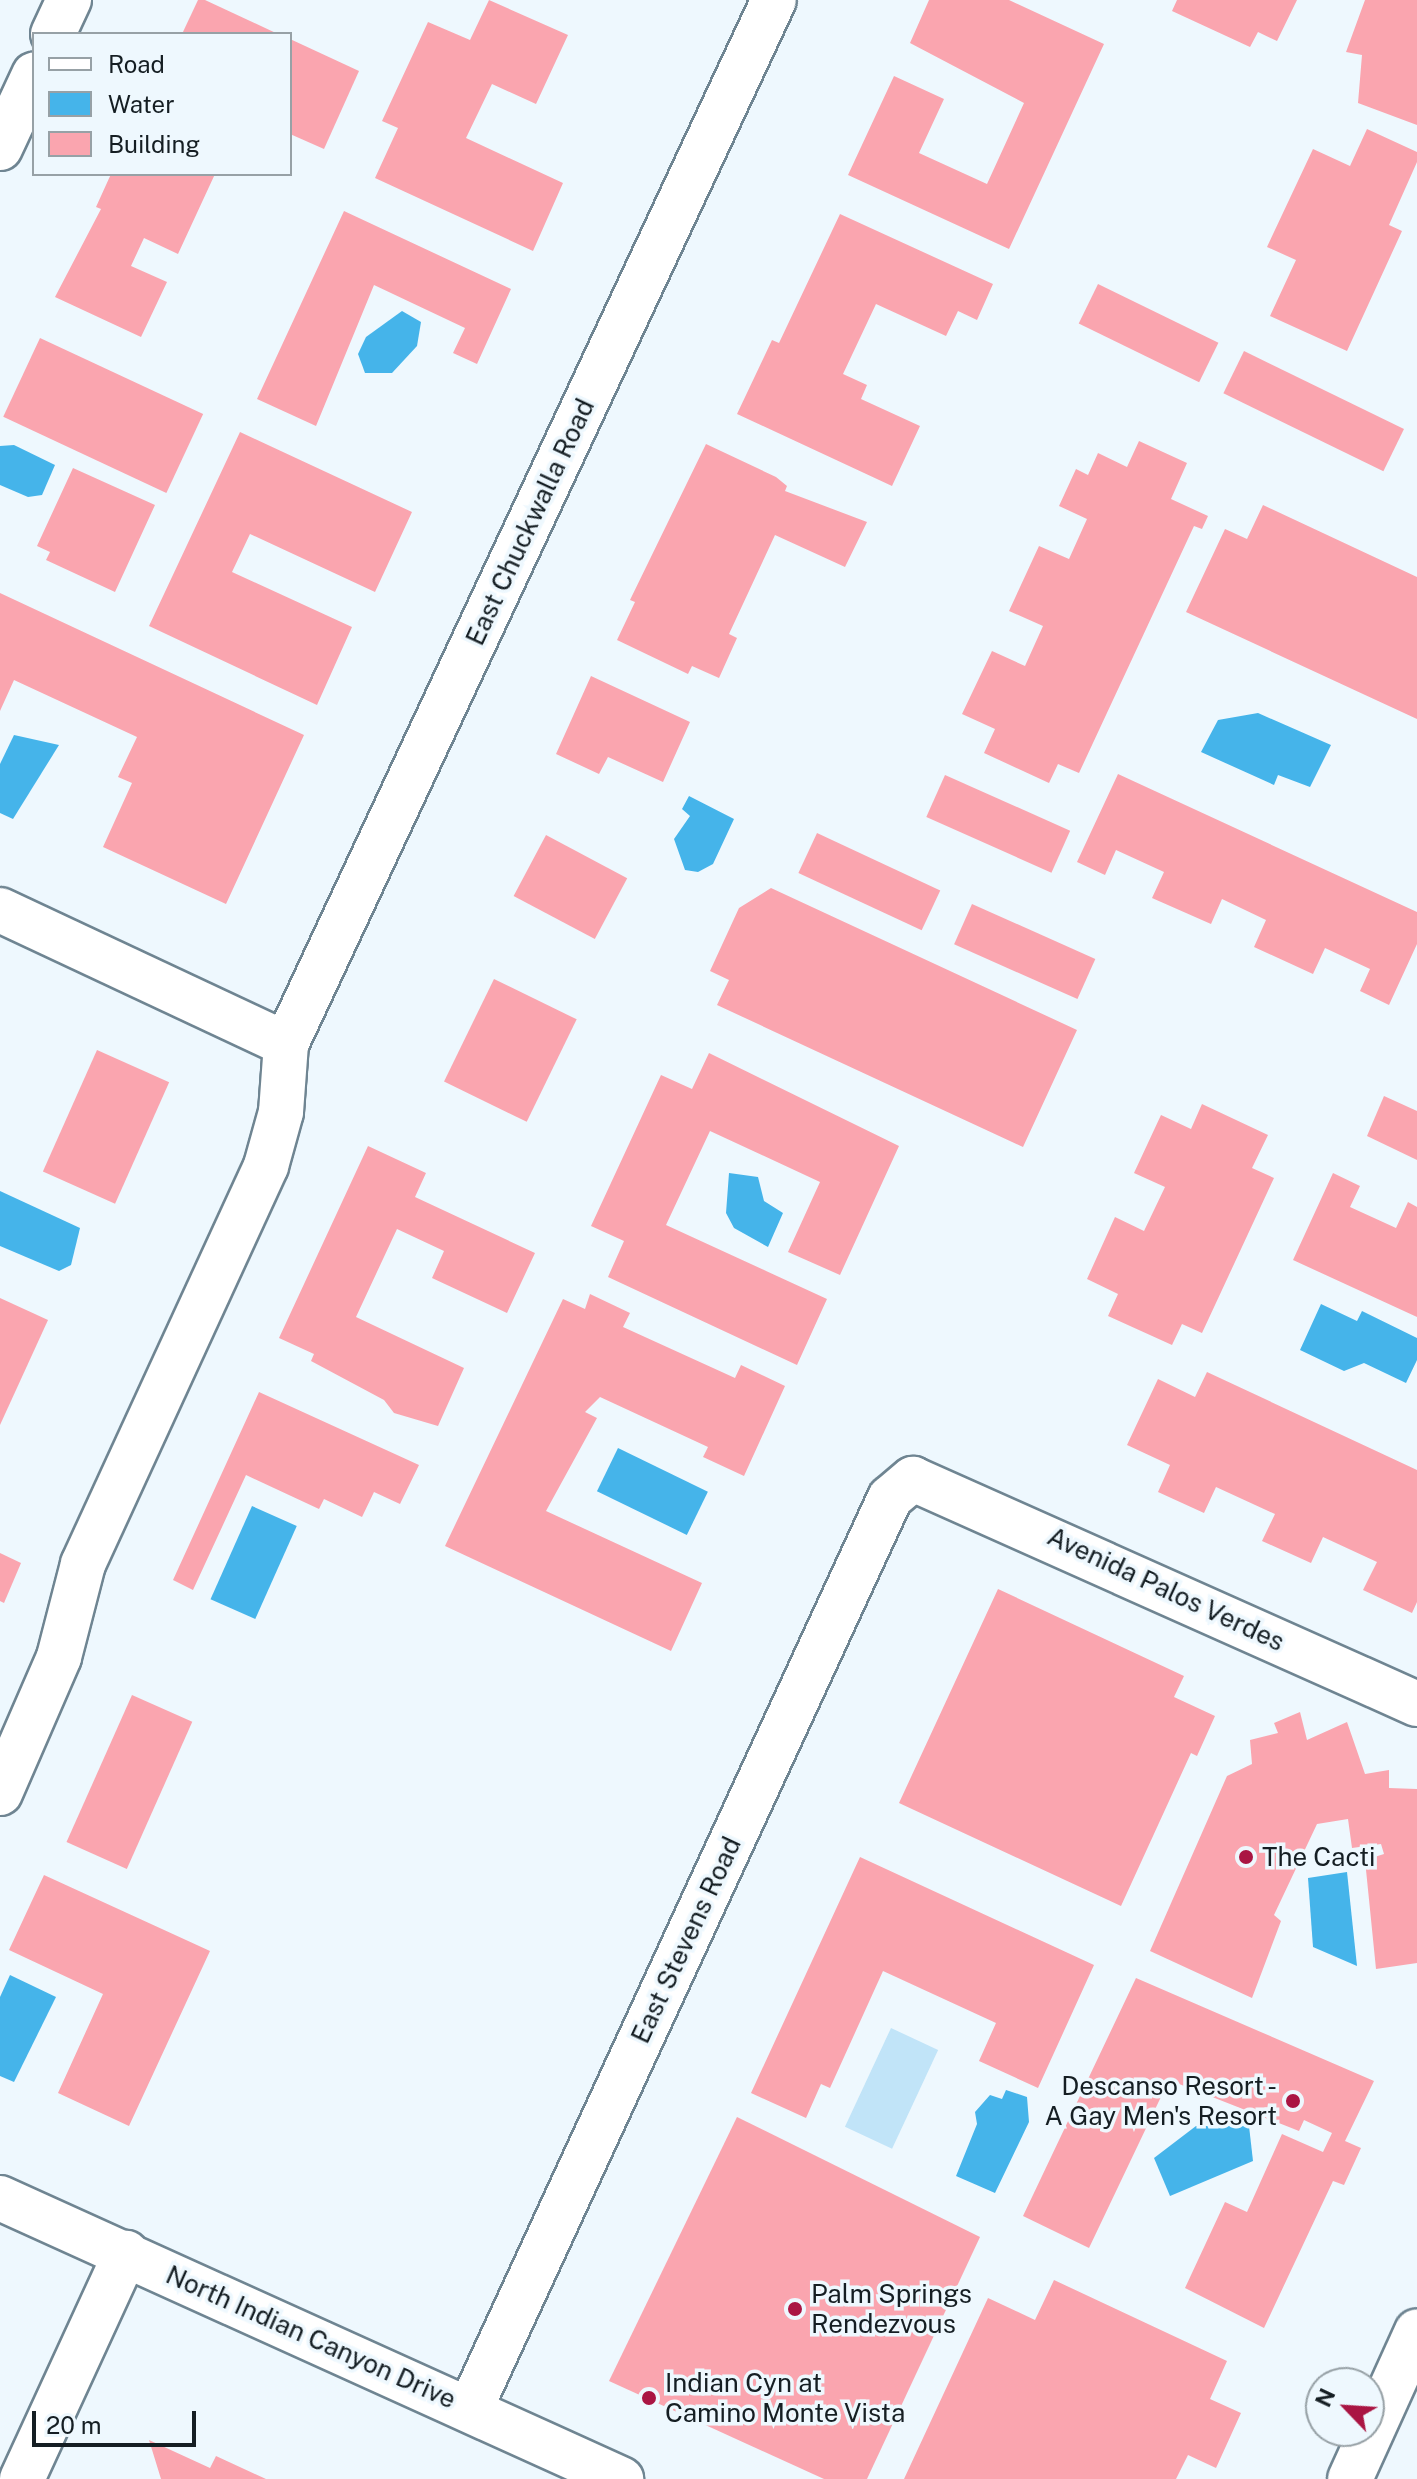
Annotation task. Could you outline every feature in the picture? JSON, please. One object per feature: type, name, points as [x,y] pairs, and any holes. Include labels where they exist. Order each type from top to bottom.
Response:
[{"type":"street","points":[[54,32],[69,0]]},
{"type":"street","name":"East Chuckwalla Road","points":[[286,1044],[774,0]]},
{"type":"street","points":[[0,148],[32,79]]},
{"type":"street","points":[[0,910],[286,1044],[281,1112],[266,1166],[83,1564],[59,1657],[0,1793]]},
{"type":"street","name":"Avenida Palos Verdes","points":[[913,1479],[945,1488],[1417,1704]]},
{"type":"street","name":"East Stevens Road","points":[[470,2409],[890,1498],[913,1479]]},
{"type":"street","name":"North Indian Canyon Drive","points":[[0,2198],[621,2479]]},
{"type":"street","points":[[22,2479],[126,2253]]},
{"type":"street","points":[[1350,2479],[1417,2331]]},
{"type":"shaded area","points":[[891,2028],[938,2050],[892,2149],[845,2127]]},
{"type":"water","points":[[402,311],[421,322],[417,346],[392,373],[365,373],[358,354],[366,337]]},
{"type":"water","points":[[14,445],[55,465],[42,495],[28,497],[0,485],[0,446]]},
{"type":"water","points":[[1258,713],[1331,745],[1310,787],[1278,775],[1274,785],[1201,752],[1218,720]]},
{"type":"water","points":[[14,735],[59,745],[13,819],[0,813],[0,764]]},
{"type":"water","points":[[689,796],[734,819],[713,864],[698,872],[685,870],[674,839],[690,816],[682,809]]},
{"type":"water","points":[[729,1173],[758,1177],[764,1201],[783,1213],[768,1247],[734,1228],[726,1213]]},
{"type":"water","points":[[0,1191],[80,1228],[71,1265],[59,1271],[0,1246]]},
{"type":"water","points":[[1321,1304],[1357,1321],[1362,1311],[1417,1338],[1417,1360],[1406,1383],[1364,1363],[1344,1371],[1300,1350]]},
{"type":"water","points":[[618,1448],[708,1492],[687,1535],[597,1491]]},
{"type":"water","points":[[252,1506],[297,1526],[255,1619],[211,1599]]},
{"type":"water","points":[[1347,1872],[1357,1966],[1313,1947],[1308,1878]]},
{"type":"water","points":[[10,1975],[56,1997],[14,2082],[0,2076],[0,1997]]},
{"type":"water","points":[[1006,2090],[1027,2097],[1029,2122],[995,2193],[956,2176],[977,2124],[975,2112],[990,2095],[1002,2099]]},
{"type":"water","points":[[1196,2126],[1249,2126],[1253,2161],[1170,2196],[1154,2158]]},
{"type":"building","points":[[198,0],[205,0],[274,32],[183,32]]},
{"type":"building","points":[[489,0],[568,35],[536,104],[492,84],[466,138],[563,183],[533,251],[375,178],[398,128],[382,121],[428,22],[470,40]]},
{"type":"building","points":[[929,0],[1009,0],[1104,44],[1009,249],[848,175],[894,76],[944,99],[919,153],[987,184],[1024,103],[910,43]]},
{"type":"building","points":[[1177,0],[1297,0],[1277,41],[1258,32],[1250,47],[1172,11]]},
{"type":"building","points":[[1365,0],[1417,0],[1417,125],[1358,103],[1362,55],[1346,52]]},
{"type":"building","points":[[292,40],[359,71],[324,149],[292,135]]},
{"type":"building","points":[[1367,129],[1417,152],[1417,162],[1389,225],[1402,231],[1347,351],[1270,316],[1296,260],[1267,247],[1313,149],[1350,166]]},
{"type":"building","points":[[110,176],[214,176],[178,254],[144,238],[131,266],[167,282],[141,337],[55,297],[101,209],[96,207]]},
{"type":"building","points":[[344,211],[511,289],[477,364],[453,353],[465,328],[374,285],[316,426],[257,399]]},
{"type":"building","points":[[840,214],[993,284],[977,320],[958,311],[946,336],[876,304],[843,374],[867,385],[861,399],[920,426],[892,486],[737,414],[772,340],[779,343]]},
{"type":"building","points":[[1098,284],[1218,343],[1199,382],[1079,324]]},
{"type":"building","points":[[40,338],[203,414],[166,493],[3,417]]},
{"type":"building","points":[[1244,351],[1404,429],[1383,471],[1223,393]]},
{"type":"building","points":[[240,432],[412,512],[375,592],[250,534],[232,572],[352,627],[317,705],[149,626]]},
{"type":"building","points":[[1139,441],[1187,463],[1171,499],[1208,516],[1202,529],[1194,526],[1079,773],[1058,764],[1049,783],[984,753],[995,729],[962,714],[992,651],[1025,666],[1043,626],[1009,611],[1039,546],[1069,559],[1087,519],[1059,506],[1076,469],[1088,475],[1098,453],[1127,467]]},
{"type":"building","points":[[706,444],[776,477],[787,486],[785,491],[867,522],[845,567],[775,535],[729,634],[737,638],[719,678],[692,666],[688,674],[617,640],[635,602],[630,600]]},
{"type":"building","points":[[73,468],[155,505],[115,592],[46,560],[50,552],[37,546]]},
{"type":"building","points":[[1263,505],[1417,577],[1417,719],[1186,612],[1225,529],[1247,539]]},
{"type":"building","points":[[0,593],[304,735],[226,904],[103,847],[132,783],[118,777],[137,737],[14,680],[0,711]]},
{"type":"building","points":[[591,676],[690,722],[663,782],[608,757],[599,774],[556,754]]},
{"type":"building","points":[[1118,774],[1417,912],[1417,944],[1389,1005],[1360,991],[1370,969],[1325,948],[1313,974],[1254,947],[1266,920],[1222,899],[1211,924],[1152,898],[1164,872],[1116,850],[1105,875],[1077,862]]},
{"type":"building","points":[[945,775],[1070,831],[1051,873],[926,817]]},
{"type":"building","points":[[817,833],[940,890],[922,930],[798,873]]},
{"type":"building","points":[[546,835],[627,878],[595,939],[514,896]]},
{"type":"building","points":[[771,888],[1077,1030],[1023,1147],[717,1005],[729,980],[710,971],[739,908]]},
{"type":"building","points":[[972,904],[1095,959],[1077,999],[954,944]]},
{"type":"building","points":[[494,979],[577,1019],[527,1122],[444,1081]]},
{"type":"building","points":[[97,1050],[169,1082],[115,1204],[43,1172]]},
{"type":"building","points":[[709,1053],[899,1146],[840,1275],[788,1252],[820,1182],[710,1131],[666,1225],[827,1299],[797,1365],[608,1277],[624,1241],[591,1226],[661,1075],[692,1089]]},
{"type":"building","points":[[1384,1096],[1417,1111],[1417,1160],[1367,1136]]},
{"type":"building","points":[[1202,1104],[1268,1135],[1252,1168],[1274,1178],[1202,1333],[1182,1324],[1172,1345],[1108,1316],[1118,1294],[1087,1279],[1115,1217],[1144,1231],[1165,1187],[1134,1173],[1161,1115],[1191,1129]]},
{"type":"building","points":[[368,1146],[426,1173],[415,1197],[535,1253],[507,1313],[432,1278],[444,1251],[397,1229],[356,1317],[464,1368],[438,1426],[394,1413],[384,1400],[311,1361],[314,1354],[279,1338]]},
{"type":"building","points":[[1333,1173],[1360,1186],[1350,1207],[1396,1228],[1408,1202],[1417,1207],[1417,1317],[1293,1260]]},
{"type":"building","points":[[590,1294],[630,1313],[623,1327],[735,1378],[741,1365],[785,1386],[744,1476],[703,1457],[708,1447],[600,1397],[585,1412],[597,1418],[546,1511],[702,1583],[671,1651],[445,1546],[563,1299],[585,1309]]},
{"type":"building","points":[[0,1298],[48,1320],[0,1425]]},
{"type":"building","points":[[1207,1372],[1417,1470],[1417,1602],[1412,1613],[1363,1590],[1377,1562],[1323,1537],[1311,1563],[1262,1541],[1275,1514],[1216,1487],[1204,1513],[1158,1492],[1170,1465],[1127,1445],[1158,1379],[1195,1397]]},
{"type":"building","points":[[259,1392],[419,1465],[400,1504],[374,1492],[362,1517],[324,1499],[319,1509],[246,1475],[193,1590],[173,1580]]},
{"type":"building","points":[[0,1553],[21,1563],[4,1603],[0,1601]]},
{"type":"building","points":[[998,1589],[1184,1676],[1174,1697],[1215,1716],[1197,1756],[1191,1753],[1121,1906],[899,1803]]},
{"type":"building","points":[[132,1695],[192,1722],[127,1869],[67,1842]]},
{"type":"building","name":"The Cacti","points":[[1300,1712],[1307,1740],[1347,1722],[1365,1774],[1389,1770],[1389,1788],[1417,1789],[1417,1963],[1376,1969],[1365,1860],[1384,1854],[1381,1844],[1352,1848],[1348,1819],[1317,1824],[1274,1915],[1281,1921],[1252,1998],[1150,1951],[1227,1776],[1252,1764],[1250,1740],[1278,1733],[1274,1723]]},
{"type":"building","points":[[860,1857],[1094,1965],[1038,2088],[979,2061],[996,2023],[883,1971],[830,2088],[821,2084],[806,2118],[751,2093]]},
{"type":"building","points":[[44,1875],[210,1951],[129,2126],[58,2093],[103,1994],[9,1950]]},
{"type":"building","name":"Descanso Resort - A Gay Men's Resort","points":[[1136,1978],[1374,2081],[1345,2141],[1361,2148],[1344,2185],[1333,2181],[1264,2328],[1185,2288],[1225,2202],[1247,2212],[1282,2134],[1323,2152],[1332,2133],[1304,2120],[1299,2131],[1169,2080],[1089,2248],[1023,2216]]},
{"type":"building","name":"Palm Springs Rendezvous","points":[[737,2117],[980,2237],[867,2479],[824,2479],[609,2381]]},
{"type":"building","points":[[1054,2280],[1227,2361],[1210,2399],[1241,2413],[1216,2468],[1188,2455],[1176,2479],[904,2479],[988,2298],[1035,2320]]},
{"type":"building","points":[[149,2440],[210,2468],[216,2456],[266,2479],[161,2479]]},
{"type":"place","name":"The Cacti","points":[[1246,1857]]},
{"type":"place","name":"Descanso Resort - A Gay Men's Resort","points":[[1293,2101]]},
{"type":"place","name":"Palm Springs Rendezvous","points":[[795,2309]]},
{"type":"place","name":"Indian Cyn at Camino Monte Vista","points":[[649,2398]]}]
